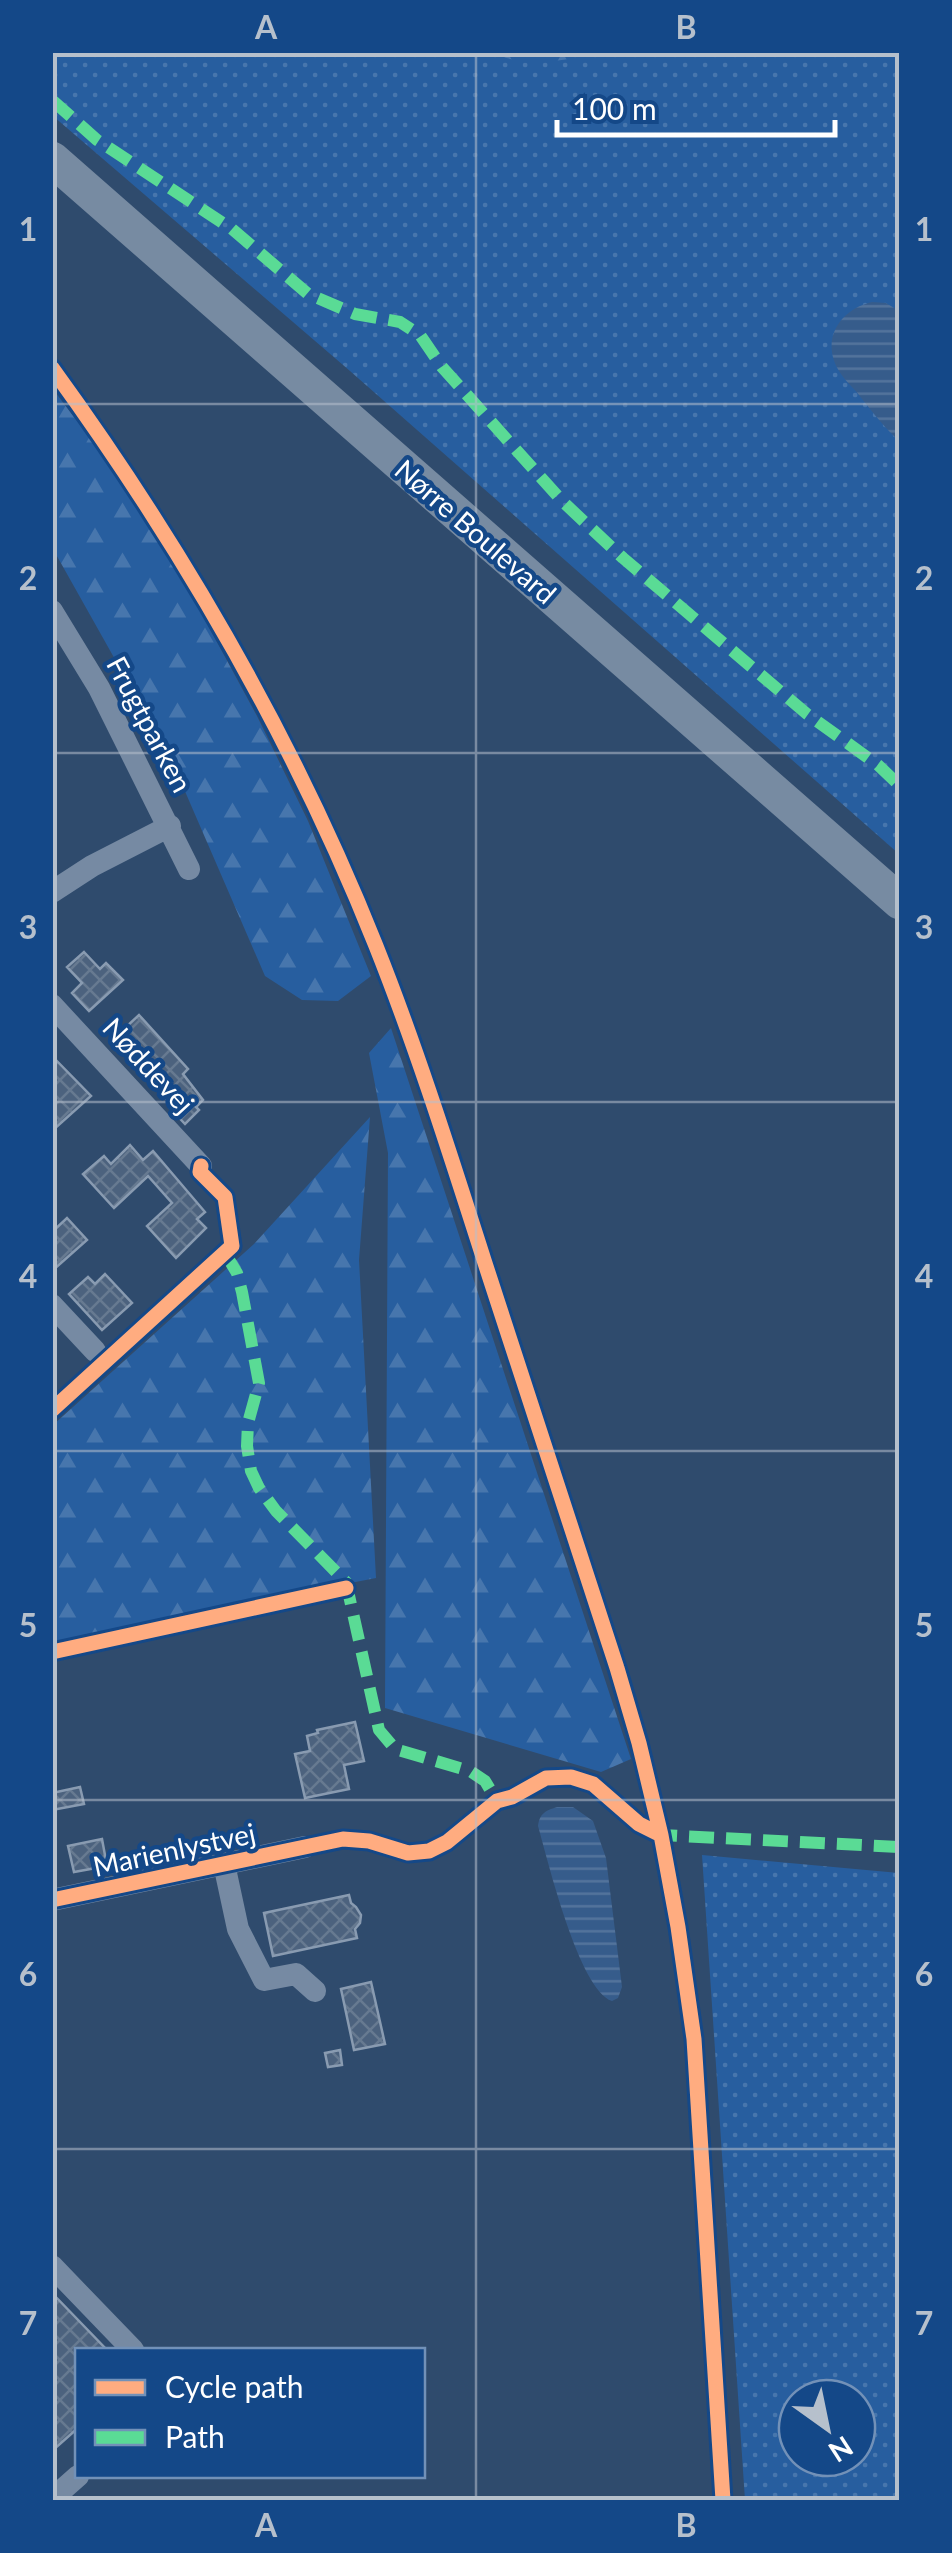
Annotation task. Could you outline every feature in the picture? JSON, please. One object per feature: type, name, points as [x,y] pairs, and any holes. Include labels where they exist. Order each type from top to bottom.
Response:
[{"type":"highway","name":"Nørre Boulevard","points":[[52,159],[900,902]]},
{"type":"street","name":"Frugtparken","points":[[52,611],[99,688],[190,869]]},
{"type":"street","points":[[52,892],[92,866],[170,826]]},
{"type":"street","name":"Nøddevej","points":[[52,1005],[202,1166]]},
{"type":"street","points":[[52,1305],[96,1351]]},
{"type":"street","name":"Marienlystvej","points":[[52,1900],[306,1847]]},
{"type":"street","points":[[224,1864],[238,1929],[264,1980],[296,1974],[315,1991]]},
{"type":"street","points":[[52,2266],[131,2348]]},
{"type":"street","points":[[52,2499],[76,2478]]},
{"type":"green space","points":[[53,53],[899,53],[899,854],[350,371],[53,116]]},
{"type":"green space","points":[[485,53],[573,53],[569,59],[532,64]]},
{"type":"green space","points":[[52,388],[108,462],[185,583],[308,821],[371,976],[338,1001],[302,1000],[265,976],[171,759],[53,549]]},
{"type":"green space","points":[[391,1028],[631,1759],[601,1772],[385,1708],[388,1153],[369,1053]]},
{"type":"green space","points":[[370,1117],[359,1260],[376,1578],[53,1644],[53,1425],[254,1244]]},
{"type":"green space","points":[[702,1855],[899,1873],[899,2500],[745,2500]]},
{"type":"shaded area","points":[[872,302],[886,303],[899,311],[899,441],[843,377],[832,350],[832,339],[841,320]]},
{"type":"shaded area","points":[[557,1807],[573,1807],[593,1821],[606,1858],[622,1987],[618,1998],[612,2001],[588,1974],[549,1867],[538,1826],[544,1813]]},
{"type":"building","points":[[84,952],[100,969],[106,963],[123,980],[89,1011],[72,993],[82,983],[67,967]]},
{"type":"building","points":[[139,1015],[188,1069],[183,1074],[203,1100],[185,1124],[112,1040]]},
{"type":"building","points":[[52,1056],[91,1096],[52,1131]]},
{"type":"building","points":[[130,1145],[143,1160],[153,1151],[205,1212],[197,1219],[206,1228],[176,1258],[147,1226],[172,1203],[148,1176],[114,1208],[83,1174],[104,1156],[111,1164]]},
{"type":"building","points":[[67,1218],[87,1240],[52,1271],[52,1232]]},
{"type":"building","points":[[105,1274],[132,1303],[102,1330],[69,1294],[88,1277],[95,1284]]},
{"type":"building","points":[[355,1722],[364,1761],[344,1765],[349,1789],[305,1798],[295,1754],[310,1751],[307,1736],[318,1733],[317,1730]]},
{"type":"building","points":[[80,1787],[84,1804],[52,1810],[52,1793]]},
{"type":"building","points":[[102,1839],[107,1866],[74,1872],[68,1846]]},
{"type":"building","points":[[349,1895],[361,1915],[355,1929],[357,1938],[273,1956],[264,1913]]},
{"type":"building","points":[[371,1982],[385,2044],[354,2050],[341,1989]]},
{"type":"building","points":[[340,2050],[342,2065],[328,2067],[325,2053]]},
{"type":"building","points":[[52,2293],[105,2348],[75,2348],[75,2431],[52,2451]]},
{"type":"marked path","points":[[52,100],[97,140],[232,229],[308,294],[355,314],[400,322],[420,335],[442,367],[562,501],[807,714],[878,765],[900,786]]},
{"type":"marked path","points":[[225,1253],[237,1273],[242,1292],[259,1383],[248,1423],[251,1471],[276,1511],[346,1582],[379,1730],[395,1749],[470,1771],[485,1781],[497,1801]]},
{"type":"marked path","points":[[653,1831],[661,1835],[900,1847]]},
{"type":"cycle path","points":[[52,368],[146,505],[232,647],[344,869],[446,1141],[617,1668],[661,1835],[694,2039],[723,2500]]},
{"type":"cycle path","points":[[52,1410],[232,1246],[225,1197],[200,1172],[201,1166]]},
{"type":"cycle path","points":[[52,1652],[346,1588]]},
{"type":"cycle path","points":[[52,1900],[343,1839],[369,1841],[408,1853],[429,1851],[447,1842],[497,1801],[546,1778],[571,1777],[593,1784],[639,1824],[661,1835]]}]
